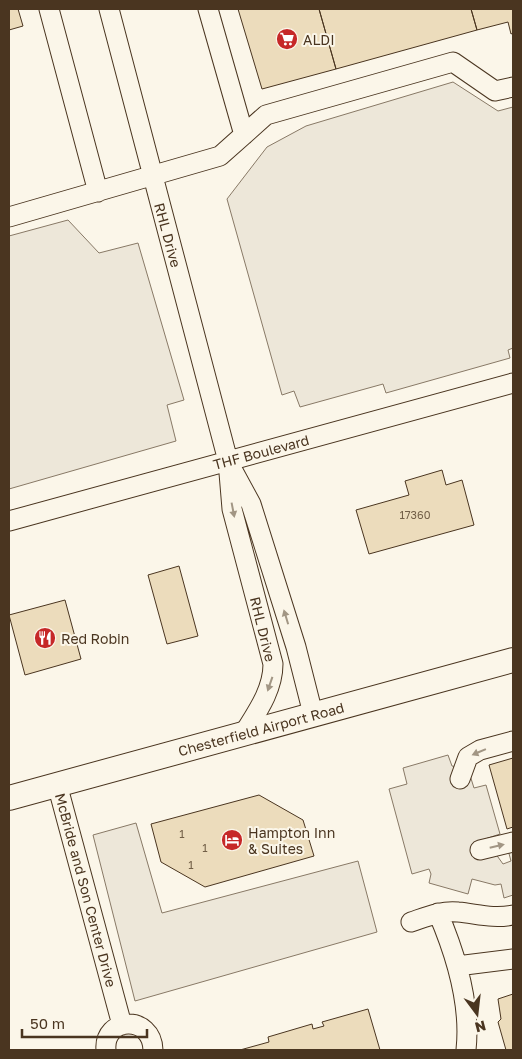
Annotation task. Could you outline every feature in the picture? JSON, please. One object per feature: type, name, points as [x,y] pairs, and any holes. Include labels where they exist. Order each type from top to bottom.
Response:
[{"type":"main road","name":"Chesterfield Airport Road","points":[[9,798],[513,660]]},
{"type":"street","points":[[49,9],[98,192]]},
{"type":"street","name":"RHL Drive","points":[[109,9],[228,461],[232,509],[273,664],[273,675],[268,690],[244,733]]},
{"type":"street","points":[[208,9],[244,135]]},
{"type":"street","points":[[9,217],[153,177],[220,156],[266,115],[453,62],[496,92],[513,87]]},
{"type":"street","name":"THF Boulevard","points":[[9,521],[513,383]]},
{"type":"street","name":"RHL Drive","points":[[228,461],[251,504],[296,647],[314,714]]},
{"type":"street","points":[[460,780],[468,757],[480,750],[513,742]]},
{"type":"street","name":"McBride and Son Center Drive","points":[[57,784],[122,1025]]},
{"type":"street","points":[[480,850],[513,842]]},
{"type":"street","points":[[411,922],[438,913],[457,912],[492,918],[513,915]]},
{"type":"street","points":[[438,913],[454,951],[468,1030],[466,1050]]},
{"type":"street","points":[[457,966],[513,959]]},
{"type":"street","points":[[106,1050],[108,1036],[122,1025],[138,1025],[145,1030],[150,1035],[153,1050]]},
{"type":"shaded area","points":[[453,82],[498,111],[513,107],[513,348],[508,350],[510,358],[386,393],[383,384],[300,407],[294,391],[282,395],[227,199],[267,147],[306,126]]},
{"type":"shaded area","points":[[68,220],[99,253],[138,243],[184,400],[167,405],[176,441],[9,489],[9,236]]},
{"type":"shaded area","points":[[448,755],[452,766],[468,769],[474,788],[486,785],[500,834],[485,839],[503,864],[511,861],[508,850],[513,849],[513,895],[504,898],[501,884],[495,885],[472,879],[468,894],[429,883],[431,874],[429,869],[412,874],[389,789],[407,784],[403,768]]},
{"type":"shaded area","points":[[136,823],[162,913],[358,861],[377,932],[135,1001],[93,835]]},
{"type":"building","points":[[9,9],[18,9],[23,26],[9,30]]},
{"type":"building","name":"ALDI","points":[[238,9],[319,9],[336,69],[262,89]]},
{"type":"building","points":[[319,9],[471,9],[477,30],[336,69]]},
{"type":"building","points":[[471,9],[513,9],[513,33],[511,34],[508,22],[477,30]]},
{"type":"building","points":[[442,470],[446,485],[462,480],[474,525],[369,554],[356,510],[409,495],[405,481]]},
{"type":"building","points":[[179,566],[198,636],[167,644],[148,575]]},
{"type":"building","name":"Red Robin","points":[[65,600],[81,659],[25,675],[9,615]]},
{"type":"building","points":[[513,758],[513,827],[507,829],[489,765]]},
{"type":"building","name":"Hampton Inn & Suites","points":[[259,795],[303,820],[314,856],[205,887],[161,862],[151,824]]},
{"type":"building","points":[[513,994],[513,1050],[506,1050],[498,1022],[501,1019],[498,999]]},
{"type":"building","points":[[368,1009],[380,1050],[240,1050],[269,1042],[268,1037],[312,1024],[313,1029],[324,1026],[322,1022]]},
{"type":"place","name":"ALDI","points":[[287,39]]},
{"type":"place","name":"Red Robin","points":[[45,638]]},
{"type":"place","name":"Hampton Inn & Suites","points":[[232,840]]}]
